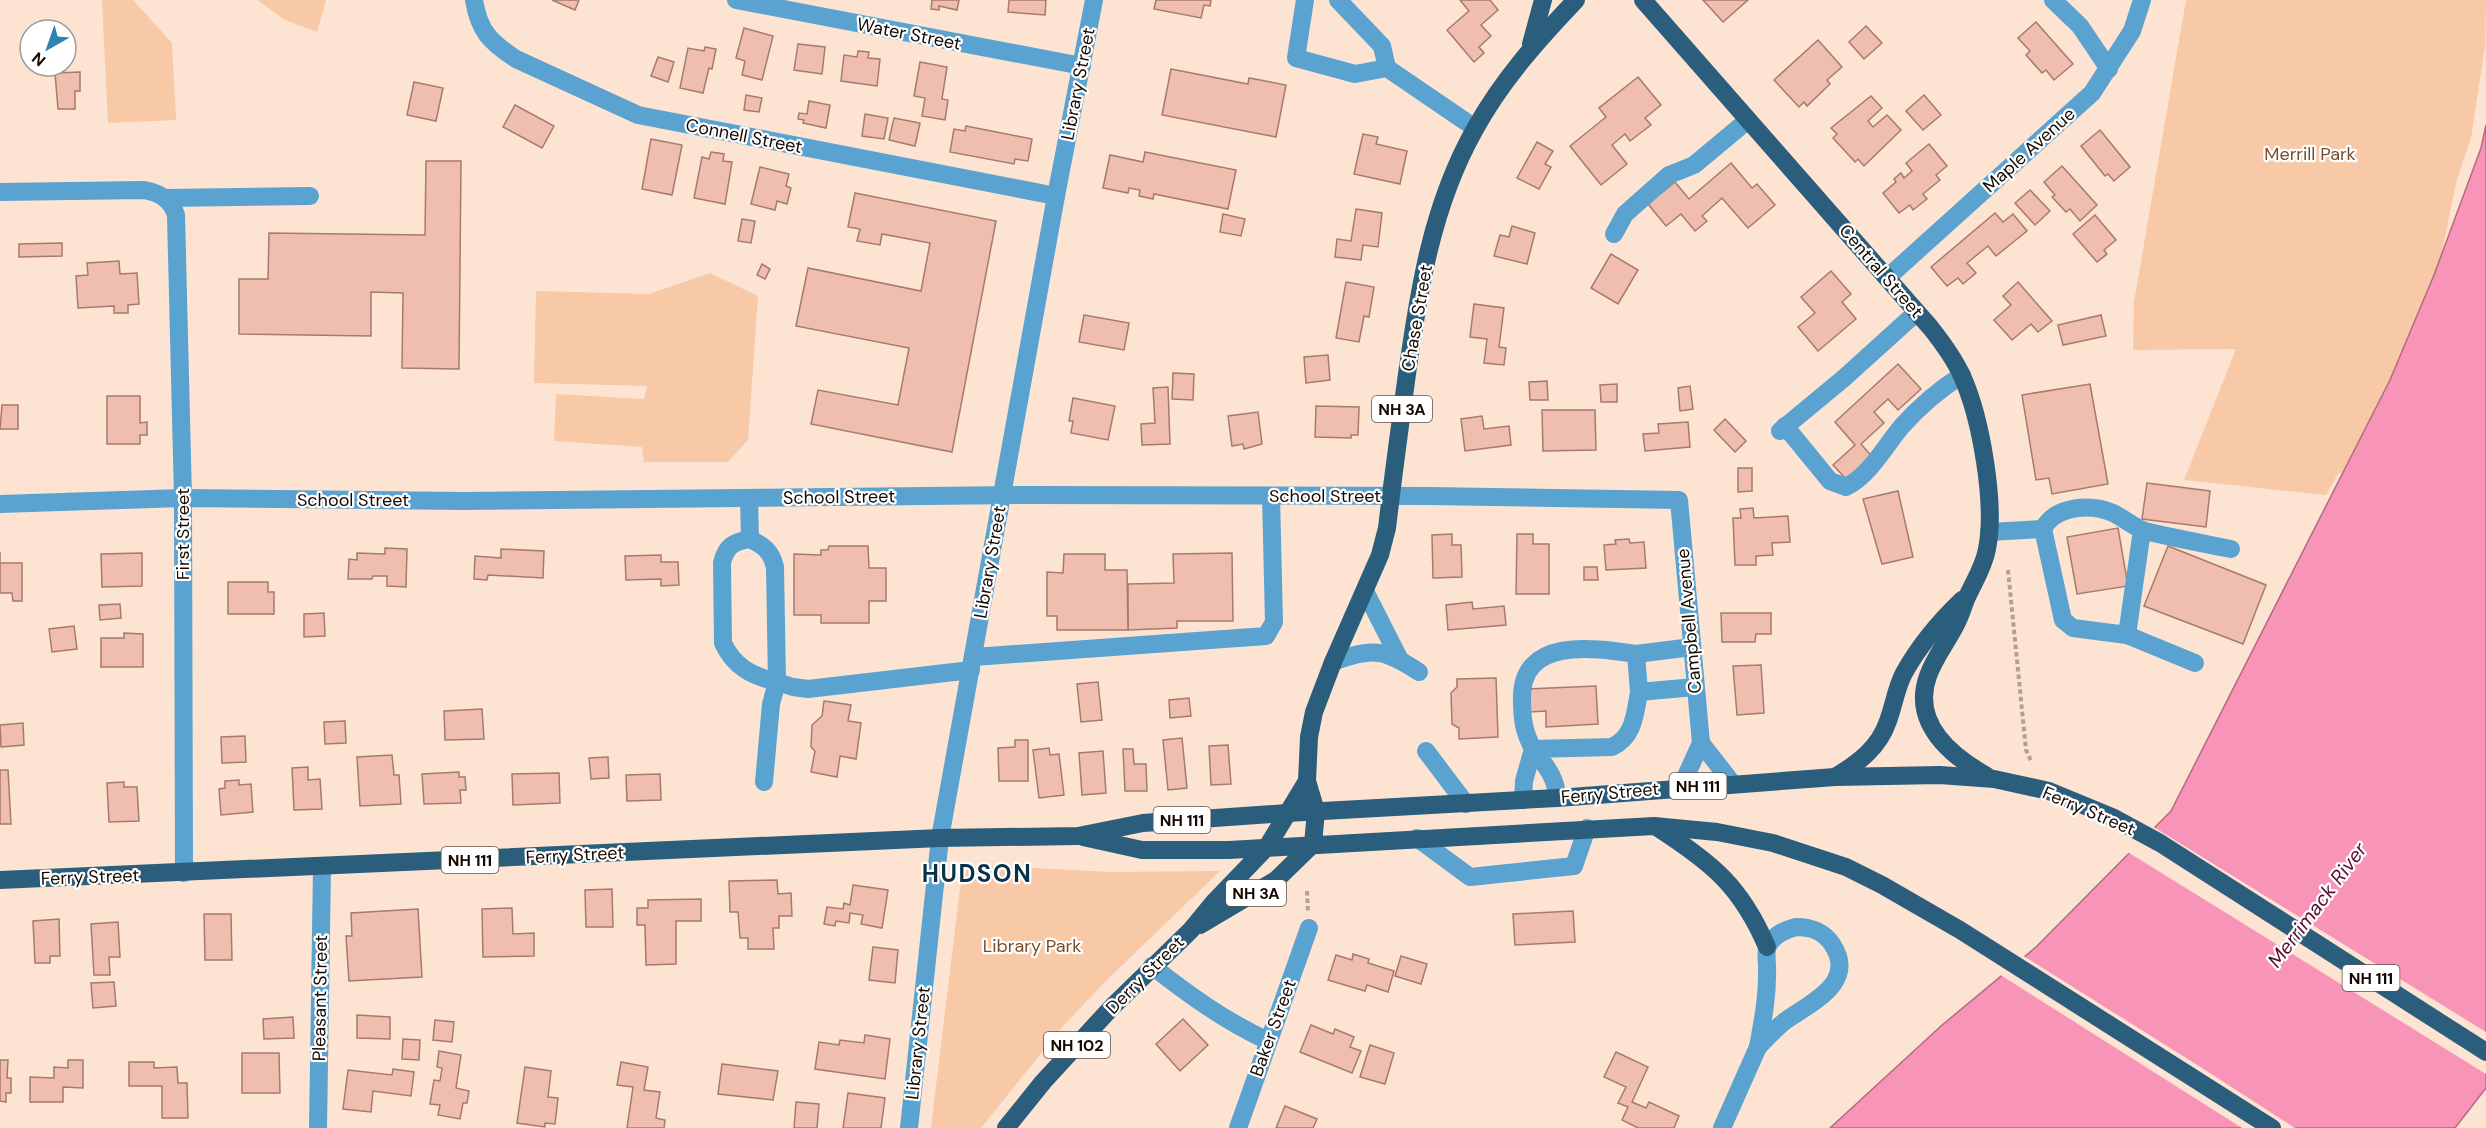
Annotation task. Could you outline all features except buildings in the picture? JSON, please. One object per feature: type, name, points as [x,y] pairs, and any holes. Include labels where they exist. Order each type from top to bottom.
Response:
[{"type":"main road","name":"NH 3A","points":[[1529,49],[1543,0]]},
{"type":"main road","name":"Chase Street","points":[[1314,844],[1316,811],[1307,781],[1309,737],[1314,712],[1333,662],[1380,555],[1387,528],[1411,346],[1433,228],[1444,193],[1475,128],[1500,88],[1529,49],[1576,0]]},
{"type":"main road","name":"Central Street","points":[[1643,0],[1917,312],[1943,344],[1962,375],[1973,404],[1989,499],[1987,552],[1977,579],[1968,594]]},
{"type":"main road","points":[[1835,777],[1873,749],[1888,722],[1898,685],[1905,671],[1923,644],[1968,594]]},
{"type":"main road","points":[[1968,594],[1957,622],[1926,679],[1926,709],[1936,734],[1949,751],[1968,766],[1994,779]]},
{"type":"main road","name":"Ferry Street","points":[[0,880],[940,838],[1078,836],[1143,823],[1557,798],[1835,777],[1940,775],[1994,779],[2049,791],[2112,817],[2160,843],[2486,1052]]},
{"type":"main road","name":"NH 3A","points":[[1287,813],[1307,781]]},
{"type":"main road","name":"Derry Street","points":[[1006,1128],[1077,1044],[1152,966],[1191,930],[1214,902],[1267,847],[1287,813]]},
{"type":"main road","name":"Ferry Street","points":[[1078,836],[1142,850],[1228,850],[1654,826],[1717,832],[1773,843],[1846,867],[1882,885],[1960,930],[2272,1128]]},
{"type":"main road","points":[[1654,826],[1691,849],[1727,880],[1756,921],[1767,946]]},
{"type":"main road","name":"Derry Street","points":[[1191,930],[1276,880],[1314,844]]},
{"type":"street","name":"Connell Street","points":[[474,0],[477,19],[486,35],[499,48],[516,59],[638,115],[1056,196]]},
{"type":"street","name":"Water Street","points":[[736,0],[1082,66]]},
{"type":"street","name":"Library Street","points":[[909,1128],[940,838],[1056,196],[1094,0]]},
{"type":"street","points":[[1305,0],[1296,58],[1354,74],[1388,68]]},
{"type":"street","points":[[1338,0],[1382,46],[1388,68],[1475,128]]},
{"type":"street","points":[[2053,0],[2080,26],[2109,69]]},
{"type":"street","name":"Maple Avenue","points":[[1887,278],[2092,93],[2132,31],[2142,0]]},
{"type":"street","points":[[1614,234],[1625,214],[1669,175],[1694,165],[1748,120]]},
{"type":"street","points":[[0,192],[144,190],[165,198],[310,196]]},
{"type":"street","name":"First Street","points":[[165,198],[173,207],[176,215],[183,498],[184,873]]},
{"type":"street","points":[[1917,312],[1783,429],[1830,481],[1846,487],[1873,464],[1914,415],[1962,375]]},
{"type":"street","name":"School Street","points":[[0,504],[183,498],[464,501],[749,499],[826,496],[1391,496],[1679,500]]},
{"type":"street","points":[[764,782],[771,704],[777,682],[775,567],[772,555],[765,547],[750,539],[730,545],[724,552],[722,563],[723,643],[728,654],[744,670],[758,677],[777,682],[793,687],[808,689],[973,663],[1266,636],[1274,622],[1271,496]]},
{"type":"street","points":[[749,499],[750,539]]},
{"type":"street","name":"Campbell Avenue","points":[[1679,500],[1701,743]]},
{"type":"street","points":[[2195,663],[2127,635],[2073,628],[2062,620],[2043,529],[2048,520],[2057,513],[2070,509],[2091,509],[2111,512],[2142,530],[2231,549]]},
{"type":"street","points":[[1989,532],[2043,529]]},
{"type":"street","points":[[2127,635],[2142,530]]},
{"type":"street","points":[[1365,591],[1400,660]]},
{"type":"street","points":[[1557,798],[1557,786],[1548,768],[1533,749],[1522,725],[1521,695],[1527,674],[1547,655],[1572,648],[1636,654],[1692,647]]},
{"type":"street","points":[[1333,662],[1362,652],[1373,651],[1400,660],[1419,672]]},
{"type":"street","points":[[1533,749],[1612,747],[1623,742],[1629,734],[1639,692],[1636,654]]},
{"type":"street","points":[[1639,692],[1695,687]]},
{"type":"street","points":[[1681,787],[1701,743],[1733,784]]},
{"type":"street","points":[[1523,800],[1524,781],[1533,749]]},
{"type":"street","points":[[1426,751],[1466,804]]},
{"type":"street","points":[[1417,838],[1470,877],[1574,866],[1587,828]]},
{"type":"street","name":"Pleasant Street","points":[[318,1128],[322,867]]},
{"type":"street","points":[[1722,1128],[1758,1047],[1767,994],[1767,946],[1784,930],[1808,927],[1819,932],[1829,939],[1836,950],[1838,974],[1833,985],[1825,995],[1784,1022],[1758,1047]]},
{"type":"street","name":"Baker Street","points":[[1238,1128],[1309,928]]},
{"type":"street","points":[[1152,966],[1212,1012],[1235,1026],[1268,1041]]},
{"type":"path","points":[[2008,570],[2026,750],[2032,763]]},
{"type":"green space","points":[[102,0],[133,0],[172,43],[176,120],[108,123]]},
{"type":"green space","points":[[257,0],[326,0],[317,32],[285,20]]},
{"type":"green space","name":"Merrill Park","points":[[2186,0],[2486,0],[2485,47],[2471,138],[2456,183],[2437,277],[2349,470],[2338,474],[2326,495],[2184,480],[2236,349],[2133,350],[2134,302]]},
{"type":"green space","points":[[710,273],[758,296],[748,440],[728,462],[644,462],[642,447],[554,441],[556,394],[644,399],[647,386],[534,383],[536,291],[649,294]]},
{"type":"green space","name":"Library Park","points":[[979,865],[1109,872],[1220,871],[1109,978],[1063,1026],[981,1128],[931,1128],[961,880],[967,869]]},
{"type":"water","name":"Merrimack River","points":[[2486,125],[2486,1088],[2455,1128],[1830,1128],[1941,1026],[2036,947],[2171,811],[2390,380],[2434,275],[2481,148]]},
{"type":"pier","points":[[2152,826],[2486,1032],[2486,1074],[2126,851]]},
{"type":"pier","points":[[2022,955],[2295,1128],[2242,1128],[1999,974]]},
{"type":"district","name":"HUDSON","points":[[977,874]]}]
